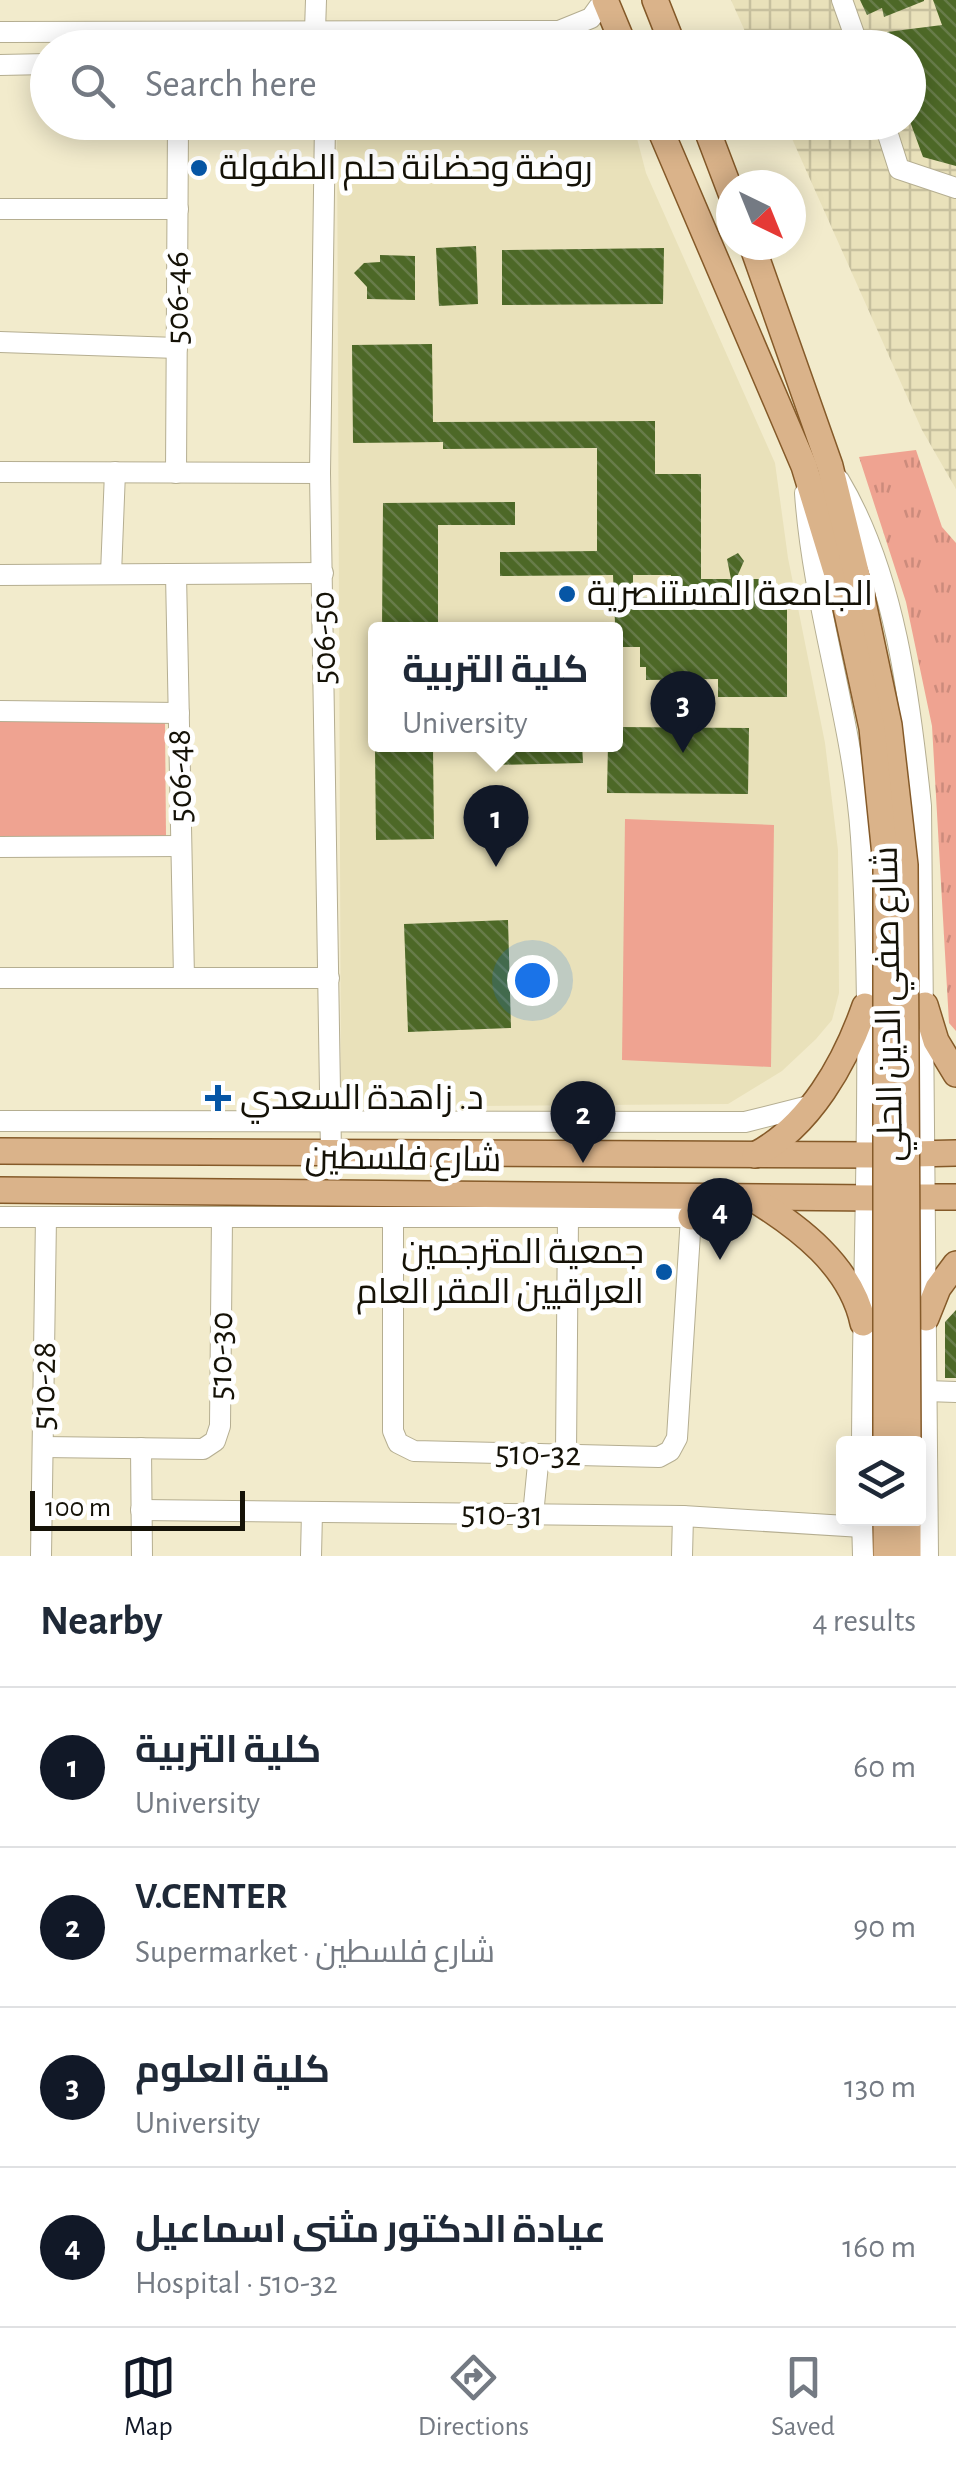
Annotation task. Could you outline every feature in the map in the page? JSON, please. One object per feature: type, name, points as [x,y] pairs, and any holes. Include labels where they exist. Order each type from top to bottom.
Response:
[{"type":"main road","points":[[605,0],[618,30]]},
{"type":"main road","points":[[654,0],[666,30]]},
{"type":"main road","name":"شارع صفي الدين الحلي","points":[[665,140],[817,466]]},
{"type":"main road","points":[[711,140],[722,170]]},
{"type":"main road","name":"شارع صفي الدين الحلي","points":[[756,260],[851,591]]},
{"type":"main road","points":[[851,591],[872,728],[886,865],[886,1436]]},
{"type":"main road","points":[[851,591],[884,697],[905,865],[908,1436]]},
{"type":"main road","points":[[925,1005],[936,1041],[956,1074]]},
{"type":"main road","points":[[751,1157],[775,1144],[810,1106],[840,1064],[865,1006]]},
{"type":"main road","name":"شارع فلسطين","points":[[0,1150],[751,1157],[870,1154]]},
{"type":"main road","points":[[47,1190],[50,1150]]},
{"type":"main road","points":[[921,1154],[956,1152]]},
{"type":"main road","name":"شارع فلسطين","points":[[0,1190],[871,1198]]},
{"type":"main road","points":[[920,1197],[956,1197]]},
{"type":"main road","points":[[691,1218],[742,1198],[791,1225],[837,1268],[859,1302],[863,1323]]},
{"type":"main road","points":[[926,1318],[938,1288],[956,1264]]},
{"type":"main road","points":[[872,1526],[886,1556]]},
{"type":"main road","points":[[908,1526],[908,1556]]},
{"type":"street","points":[[316,0],[316,30]]},
{"type":"street","points":[[559,30],[590,18],[605,0]]},
{"type":"street","points":[[842,0],[853,30]]},
{"type":"street","points":[[0,32],[30,33]]},
{"type":"street","points":[[0,65],[30,64]]},
{"type":"street","name":"506-46","points":[[176,473],[178,140]]},
{"type":"street","name":"506-50","points":[[325,140],[320,474],[331,1153]]},
{"type":"street","points":[[890,140],[899,169],[956,188]]},
{"type":"street","points":[[0,209],[178,210]]},
{"type":"street","points":[[0,342],[176,348]]},
{"type":"street","name":"شارع صفي الدين الحلي","points":[[817,466],[866,532],[892,626],[914,742],[925,1005],[920,1197],[926,1318],[928,1556]]},
{"type":"street","name":"شارع صفي الدين الحلي","points":[[817,466],[813,559],[867,844],[865,1006],[871,1198],[863,1323],[862,1436]]},
{"type":"street","points":[[0,472],[320,474]]},
{"type":"street","points":[[111,574],[115,472]]},
{"type":"street","points":[[0,575],[323,573]]},
{"type":"street","name":"506-48","points":[[176,574],[184,978]]},
{"type":"street","points":[[0,712],[179,714]]},
{"type":"street","points":[[0,847],[181,846]]},
{"type":"street","points":[[0,978],[329,978]]},
{"type":"street","points":[[0,1121],[331,1118],[745,1122],[810,1106]]},
{"type":"street","points":[[0,1217],[691,1218]]},
{"type":"street","name":"510-28","points":[[40,1556],[46,1217]]},
{"type":"street","name":"510-30","points":[[43,1446],[203,1449],[215,1441],[220,1426],[222,1217]]},
{"type":"street","name":"510-32","points":[[393,1217],[393,1432],[398,1443],[414,1451],[659,1456],[670,1450],[676,1438],[691,1218]]},
{"type":"street","points":[[566,1454],[568,1217]]},
{"type":"street","points":[[926,1391],[956,1392]]},
{"type":"street","points":[[141,1448],[142,1556]]},
{"type":"street","points":[[533,1515],[539,1454]]},
{"type":"street","name":"510-31","points":[[141,1510],[836,1520]]},
{"type":"street","points":[[311,1556],[312,1512]]},
{"type":"street","points":[[682,1556],[683,1516]]},
{"type":"street","points":[[862,1556],[869,1526]]},
{"type":"shaded area","points":[[731,0],[956,0],[956,489],[922,430],[793,140],[926,140],[926,30],[744,30]]},
{"type":"shaded area","name":"الجامعة المستنصرية","points":[[337,140],[637,140],[646,173],[775,463],[788,558],[825,743],[838,850],[839,993],[832,1020],[782,1071],[728,1104],[353,1107],[341,1095]]},
{"type":"green space","points":[[916,450],[942,527],[956,543],[956,1031],[949,1023],[932,726],[906,602],[859,457]]},
{"type":"green space","points":[[0,721],[165,721],[166,836],[0,838]]},
{"type":"green space","points":[[625,819],[774,825],[771,1067],[622,1060]]},
{"type":"building","points":[[860,0],[924,1],[884,17],[882,8],[867,15]]},
{"type":"building","points":[[933,0],[956,0],[956,166],[923,157],[917,140],[926,140],[926,30],[903,30],[942,25]]},
{"type":"building","points":[[476,246],[478,304],[439,306],[436,248]]},
{"type":"building","points":[[664,248],[663,304],[502,305],[502,250]]},
{"type":"building","points":[[380,255],[415,256],[415,300],[367,299],[367,287],[354,273],[364,263],[380,262]]},
{"type":"building","points":[[432,344],[433,422],[655,421],[655,474],[701,474],[701,579],[731,579],[727,559],[738,553],[744,561],[736,579],[767,579],[767,591],[778,591],[777,608],[787,608],[787,697],[718,697],[718,679],[646,680],[646,667],[640,667],[640,647],[623,647],[623,622],[615,622],[613,575],[500,576],[500,552],[597,551],[597,448],[443,449],[443,442],[353,443],[352,345]],"holes":[[[633,575],[671,575],[671,598],[633,597]]]},
{"type":"building","points":[[515,502],[515,525],[438,525],[438,622],[382,622],[383,503]]},
{"type":"building","points":[[623,727],[749,728],[748,794],[607,793],[608,752],[623,752]]},
{"type":"building","points":[[375,752],[433,752],[434,839],[376,840]]},
{"type":"building","points":[[492,752],[582,752],[583,763],[493,765]]},
{"type":"building","points":[[508,920],[511,1028],[408,1032],[404,924]]},
{"type":"building","points":[[956,1310],[956,1378],[945,1378],[945,1322]]},
{"type":"place","name":"روضة وحضانة حلم الطفولة","points":[[199,168]]},
{"type":"place","name":"الجامعة المستنصرية","points":[[567,594]]},
{"type":"place","name":"كلية العلوم","points":[[683,753]]},
{"type":"place","name":"كلية التربية","points":[[496,867]]},
{"type":"place","name":"د. زاهدة السعدي","points":[[218,1098]]},
{"type":"place","name":"V.CENTER","points":[[583,1163]]},
{"type":"place","name":"عيادة الدكتور مثنى اسماعيل","points":[[720,1260]]},
{"type":"place","name":"جمعية المترجمين العراقيين المقر العام","points":[[664,1272]]}]
